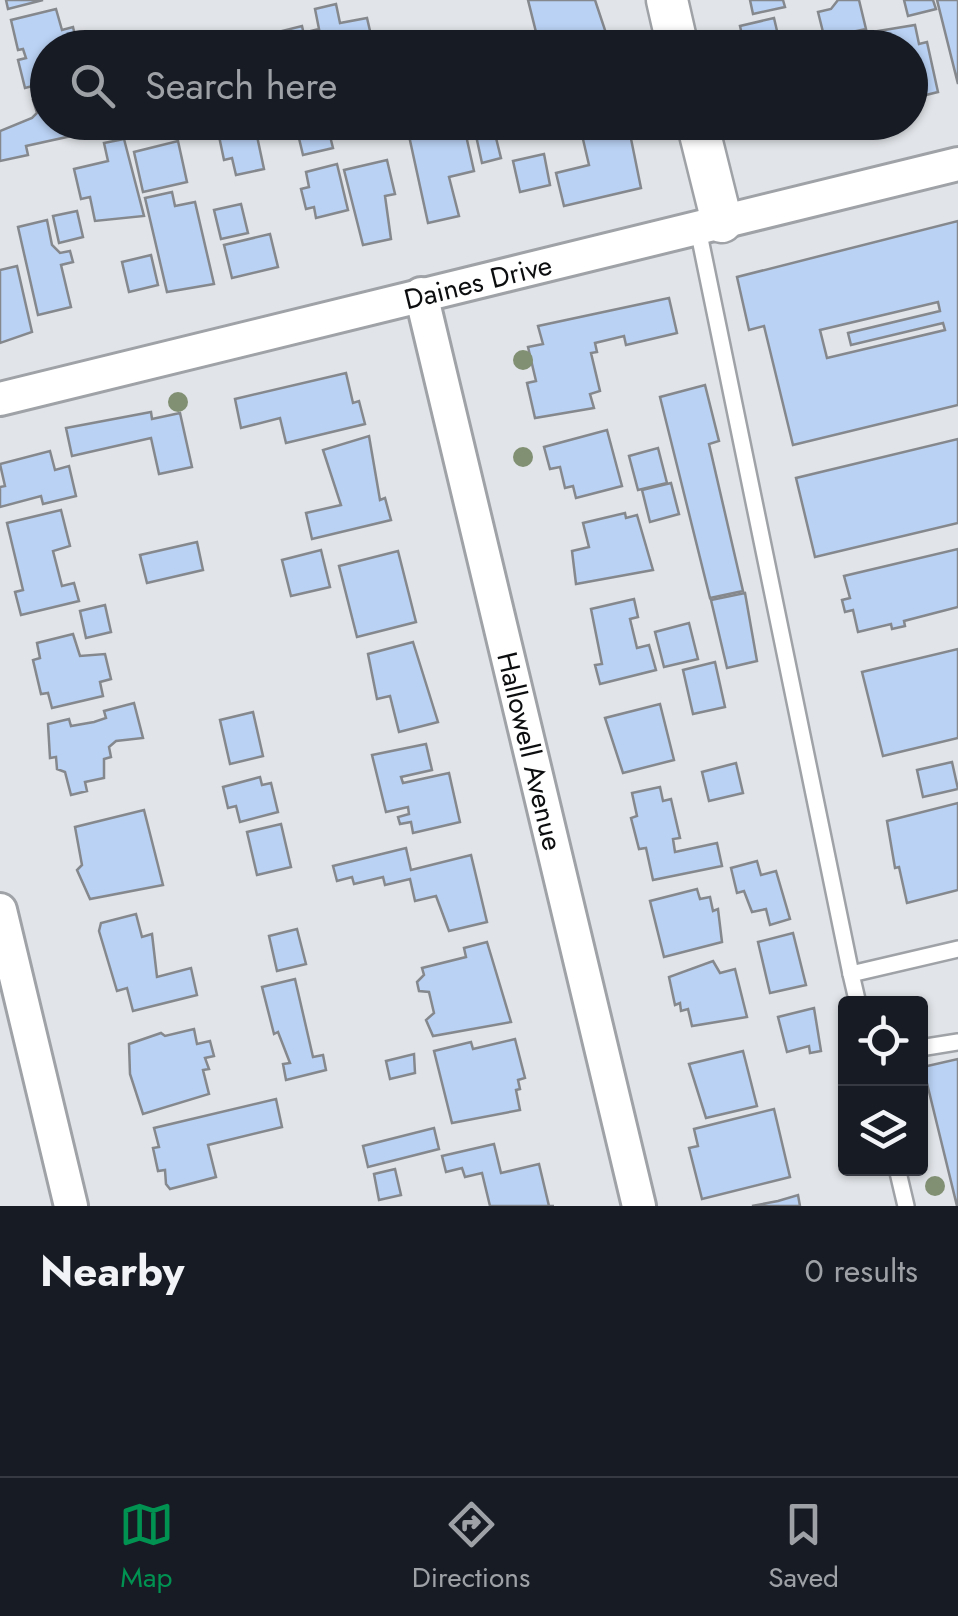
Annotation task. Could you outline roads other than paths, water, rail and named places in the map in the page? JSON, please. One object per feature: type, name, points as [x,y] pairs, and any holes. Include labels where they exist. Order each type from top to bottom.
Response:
[{"type":"street","points":[[666,0],[674,30]]},
{"type":"street","points":[[699,140],[710,226]]},
{"type":"street","name":"Daines Drive","points":[[0,399],[958,164]]},
{"type":"street","name":"Hallowell Avenue","points":[[421,294],[639,1206]]},
{"type":"street","points":[[0,910],[71,1206]]},
{"type":"lane","points":[[710,226],[856,996]]},
{"type":"lane","points":[[851,974],[958,949]]},
{"type":"lane","points":[[928,1047],[958,1042]]},
{"type":"lane","points":[[899,1176],[906,1206]]}]
